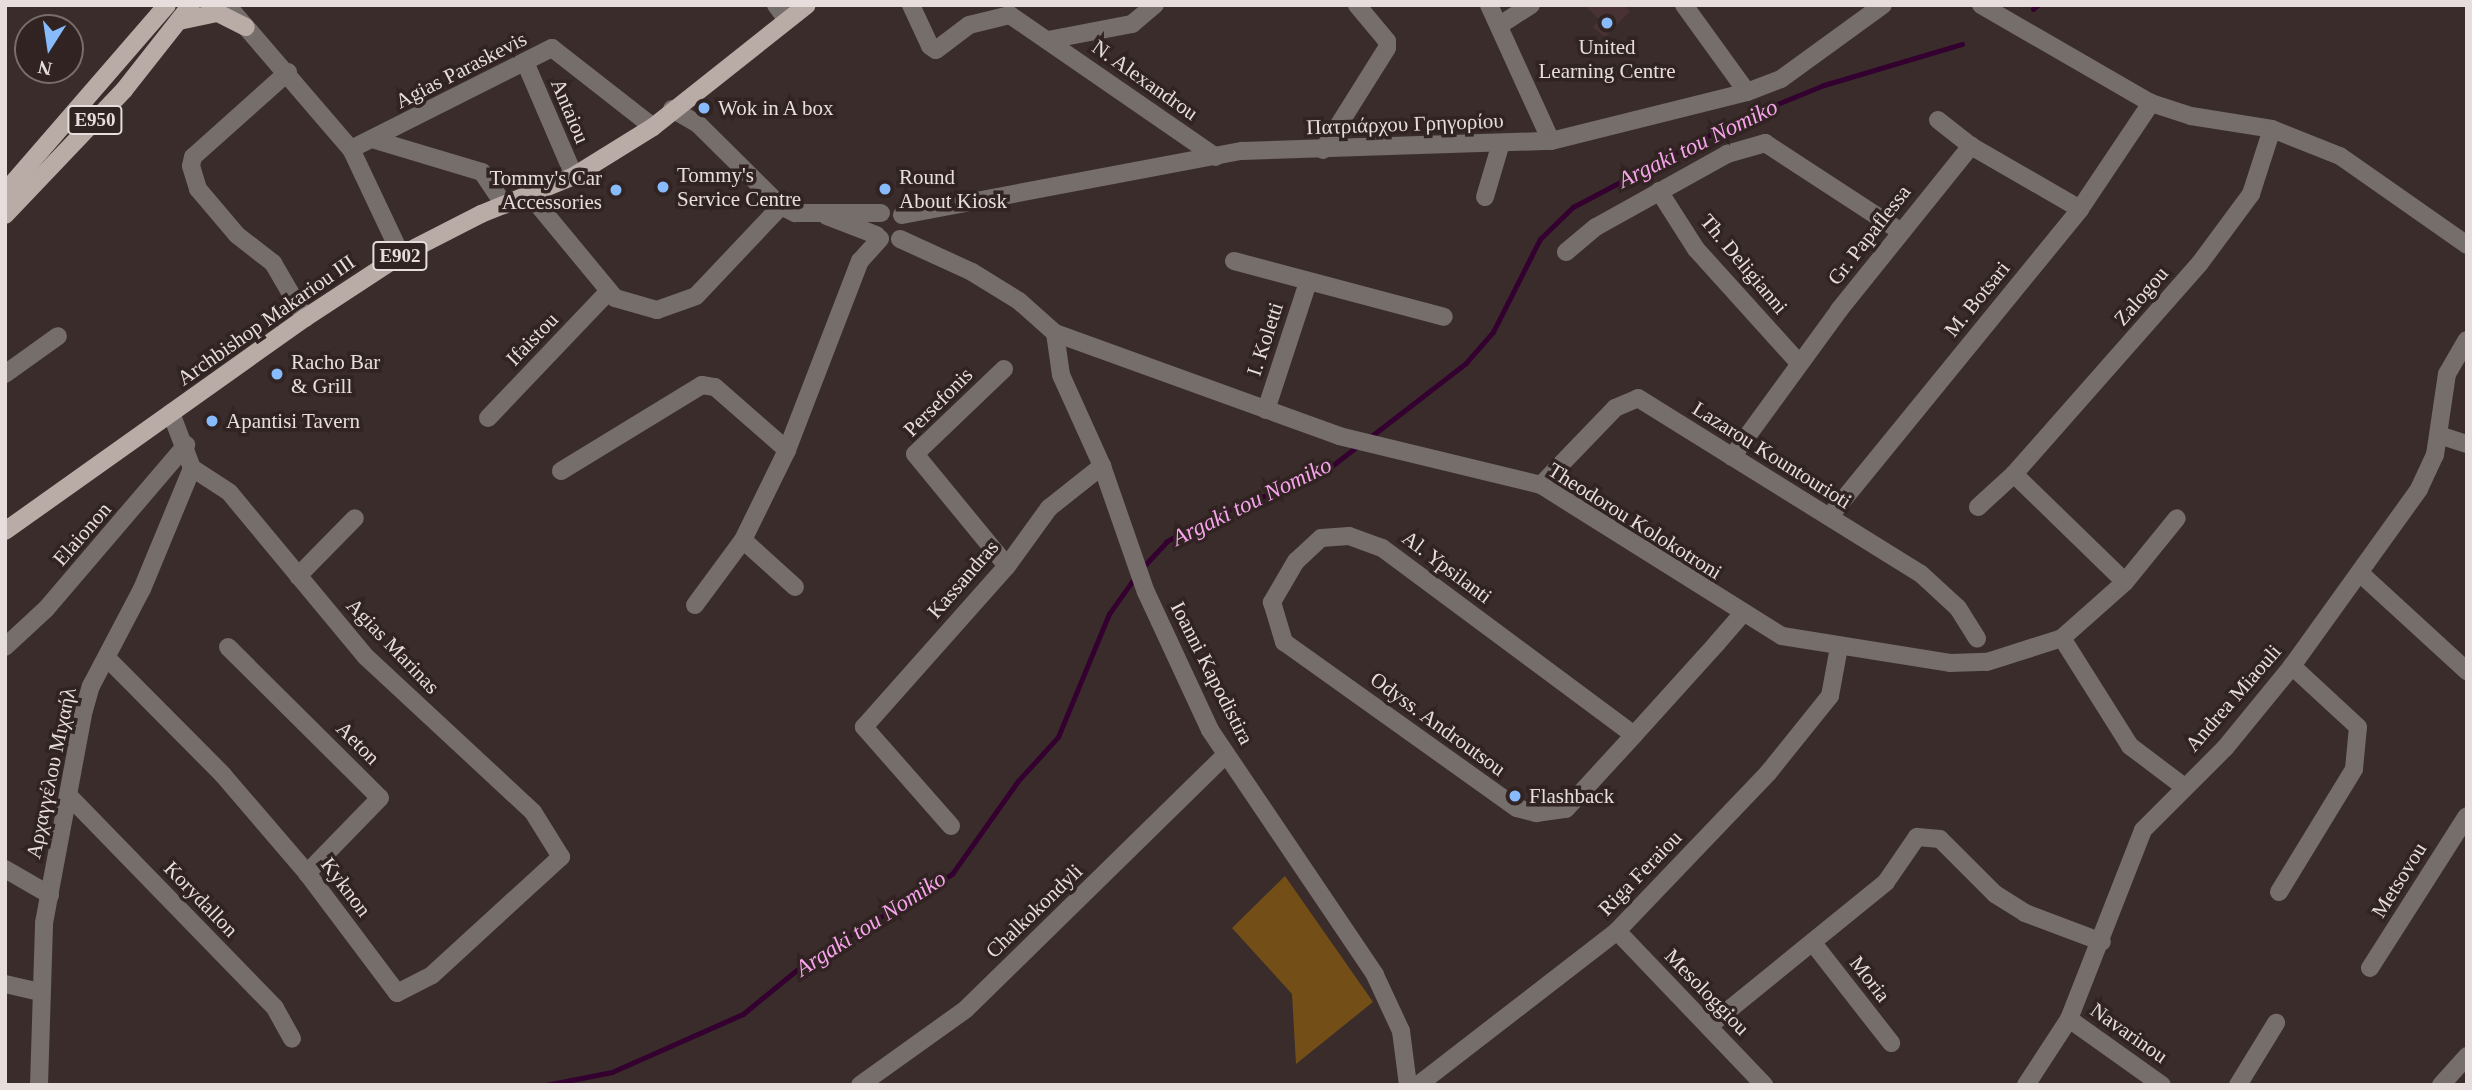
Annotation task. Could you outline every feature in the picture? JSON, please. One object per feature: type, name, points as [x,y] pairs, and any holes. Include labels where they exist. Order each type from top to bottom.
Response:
[{"type":"main road","name":"E950","points":[[5,192],[167,5]]},
{"type":"main road","name":"E950","points":[[5,215],[124,90],[191,5]]},
{"type":"main road","name":"Archbishop Makariou III","points":[[5,531],[305,318],[401,255],[504,205],[574,176],[653,127],[781,12],[807,5]]},
{"type":"main road","points":[[180,21],[218,13],[246,27]]},
{"type":"street","points":[[227,5],[288,72],[351,149],[401,255]]},
{"type":"street","name":"N. Alexandrou","points":[[911,5],[930,46],[936,50],[969,25],[1010,15],[1216,157]]},
{"type":"street","name":"N. Alexandrou","points":[[1048,40],[1132,24],[1155,5]]},
{"type":"street","points":[[1324,150],[1387,48],[1387,41],[1357,5]]},
{"type":"street","points":[[1489,5],[1551,142]]},
{"type":"street","points":[[1500,25],[1531,5]]},
{"type":"street","points":[[1684,5],[1747,92]]},
{"type":"street","name":"Πατριάρχου Γρηγορίου","points":[[902,215],[1242,151],[1551,142],[1747,92],[1781,79],[1883,5]]},
{"type":"street","points":[[1981,5],[2151,103],[2191,116],[2272,129],[2340,156],[2467,246]]},
{"type":"street","name":"Agias Paraskevis","points":[[351,149],[374,140],[552,48],[653,127]]},
{"type":"street","name":"Antaiou","points":[[525,62],[574,176]]},
{"type":"street","points":[[288,72],[193,157],[191,166],[198,189],[237,235],[273,263],[305,318]]},
{"type":"street","name":"M. Botsari","points":[[1830,516],[2080,209],[2151,103]]},
{"type":"street","points":[[672,108],[698,124],[781,206],[795,213],[821,214],[881,213],[893,210],[902,215],[906,225],[900,239],[878,237],[821,214]]},
{"type":"street","points":[[1938,120],[1971,146],[2080,209]]},
{"type":"street","name":"Zalogou","points":[[1978,508],[2014,474],[2200,263],[2251,194],[2272,129]]},
{"type":"street","points":[[374,140],[482,172],[504,205]]},
{"type":"street","points":[[1485,197],[1501,143]]},
{"type":"street","points":[[1566,252],[1596,227],[1659,191],[1727,154],[1765,143],[1900,231]]},
{"type":"street","name":"Gr. Papaflessa","points":[[1732,457],[1799,363],[1900,231],[1971,146]]},
{"type":"street","name":"Th. Deligianni","points":[[1659,191],[1696,249],[1799,363]]},
{"type":"street","points":[[530,194],[615,298],[657,310],[696,296],[781,206]]},
{"type":"street","points":[[878,237],[874,224],[881,213]]},
{"type":"street","points":[[695,605],[743,540],[787,450],[860,261],[878,237]]},
{"type":"street","name":"Theodorou Kolokotroni","points":[[900,239],[972,272],[1018,301],[1055,333],[1339,436],[1541,485],[1742,614],[1782,636],[1950,663],[1987,662],[2062,638]]},
{"type":"street","points":[[1234,261],[1444,317]]},
{"type":"street","name":"I. Koletti","points":[[1266,410],[1308,282]]},
{"type":"street","name":"Ifaistou","points":[[488,418],[610,291]]},
{"type":"street","name":"Ioanni Kapodistira","points":[[1055,333],[1060,374],[1102,466],[1146,592],[1226,754],[1375,975],[1401,1031],[1408,1085]]},
{"type":"street","points":[[5,374],[58,336]]},
{"type":"street","name":"Andrea Miaouli","points":[[2026,1085],[2069,1019],[2102,942],[2143,830],[2183,786],[2225,748],[2292,666],[2361,574],[2419,489],[2439,435],[2447,374],[2467,340]]},
{"type":"street","name":"Persefonis","points":[[1004,369],[915,454],[1007,566]]},
{"type":"street","points":[[561,471],[702,384],[715,387],[787,450]]},
{"type":"street","name":"Lazarou Kountourioti","points":[[1541,485],[1615,408],[1637,398],[1921,574],[1958,608],[1977,638]]},
{"type":"street","points":[[171,413],[186,445],[192,468]]},
{"type":"street","points":[[2439,435],[2467,444]]},
{"type":"street","name":"Elaionon","points":[[5,647],[82,569],[186,445]]},
{"type":"street","name":"Kassandras","points":[[951,826],[864,727],[1007,566],[1048,508],[1102,466]]},
{"type":"street","name":"Agias Marinas","points":[[192,468],[229,492],[366,657],[533,812],[561,857]]},
{"type":"street","name":"Αρχαγγέλου Μιχαήλ","points":[[39,1085],[41,992],[50,895],[84,710],[142,589],[192,468]]},
{"type":"street","points":[[2014,474],[2125,582]]},
{"type":"street","points":[[298,576],[355,518]]},
{"type":"street","points":[[2177,518],[2125,582],[2062,638],[2130,746],[2183,786]]},
{"type":"street","name":"Al. Ypsilanti","points":[[1284,642],[1272,602],[1296,561],[1321,538],[1349,536],[1382,548],[1633,735]]},
{"type":"street","points":[[743,540],[795,587]]},
{"type":"street","points":[[2361,574],[2467,671]]},
{"type":"street","name":"Odyss. Androutsou","points":[[1284,642],[1517,808],[1536,813],[1566,809],[1742,614]]},
{"type":"street","name":"Aeton","points":[[228,647],[380,798],[307,873]]},
{"type":"street","name":"Riga Feraiou","points":[[1419,1085],[1617,931],[1769,773],[1830,696],[1839,647]]},
{"type":"street","name":"Kyknon","points":[[107,658],[223,775],[307,873],[397,993],[432,975],[561,857]]},
{"type":"street","points":[[2279,892],[2354,769],[2358,727],[2292,666]]},
{"type":"street","name":"Chalkokondyli","points":[[860,1085],[967,1009],[1226,754]]},
{"type":"street","name":"Korydallon","points":[[70,797],[275,1008],[292,1039]]},
{"type":"street","name":"Metsovou","points":[[2370,968],[2467,816]]},
{"type":"street","points":[[1709,1026],[1885,881],[1917,837],[1940,839],[1995,894],[2025,913],[2102,942]]},
{"type":"street","points":[[5,869],[50,895]]},
{"type":"street","name":"Mesologgiou","points":[[1617,931],[1764,1085]]},
{"type":"street","name":"Moria","points":[[1813,943],[1891,1043]]},
{"type":"street","points":[[5,984],[41,992]]},
{"type":"street","name":"Navarinou","points":[[2069,1019],[2162,1085]]},
{"type":"street","points":[[2238,1085],[2276,1023]]},
{"type":"street","points":[[2441,1085],[2467,1056]]},
{"type":"shaded area","name":"United Learning Centre","points":[[1584,5],[1623,5],[1630,11],[1605,37],[1593,27],[1600,20]]},
{"type":"shaded area","points":[[1285,876],[1373,1002],[1296,1064],[1292,994],[1232,928]]},
{"type":"waterway","name":"Argaki tou Nomiko","points":[[2033,9],[2038,5]]},
{"type":"waterway","name":"Argaki tou Nomiko","points":[[1369,438],[1466,363],[1493,332],[1540,239],[1573,207],[1738,120],[1824,85],[1962,44]]},
{"type":"waterway","name":"Argaki tou Nomiko","points":[[1144,566],[1166,542],[1202,521],[1324,472],[1359,445]]},
{"type":"waterway","name":"Argaki tou Nomiko","points":[[546,1085],[612,1072],[743,1014],[809,960],[952,874],[1018,781],[1058,737],[1109,614],[1136,576]]},
{"type":"place","name":"United Learning Centre","points":[[1607,23]]},
{"type":"place","name":"Wok in A box","points":[[704,108]]},
{"type":"place","name":"Tommy's Service Centre","points":[[663,187]]},
{"type":"place","name":"Round About Kiosk","points":[[885,189]]},
{"type":"place","name":"Tommy's Car Accessories","points":[[616,190]]},
{"type":"place","name":"Racho Bar & Grill","points":[[277,374]]},
{"type":"place","name":"Apantisi Tavern","points":[[212,421]]},
{"type":"place","name":"Flashback","points":[[1515,796]]}]
